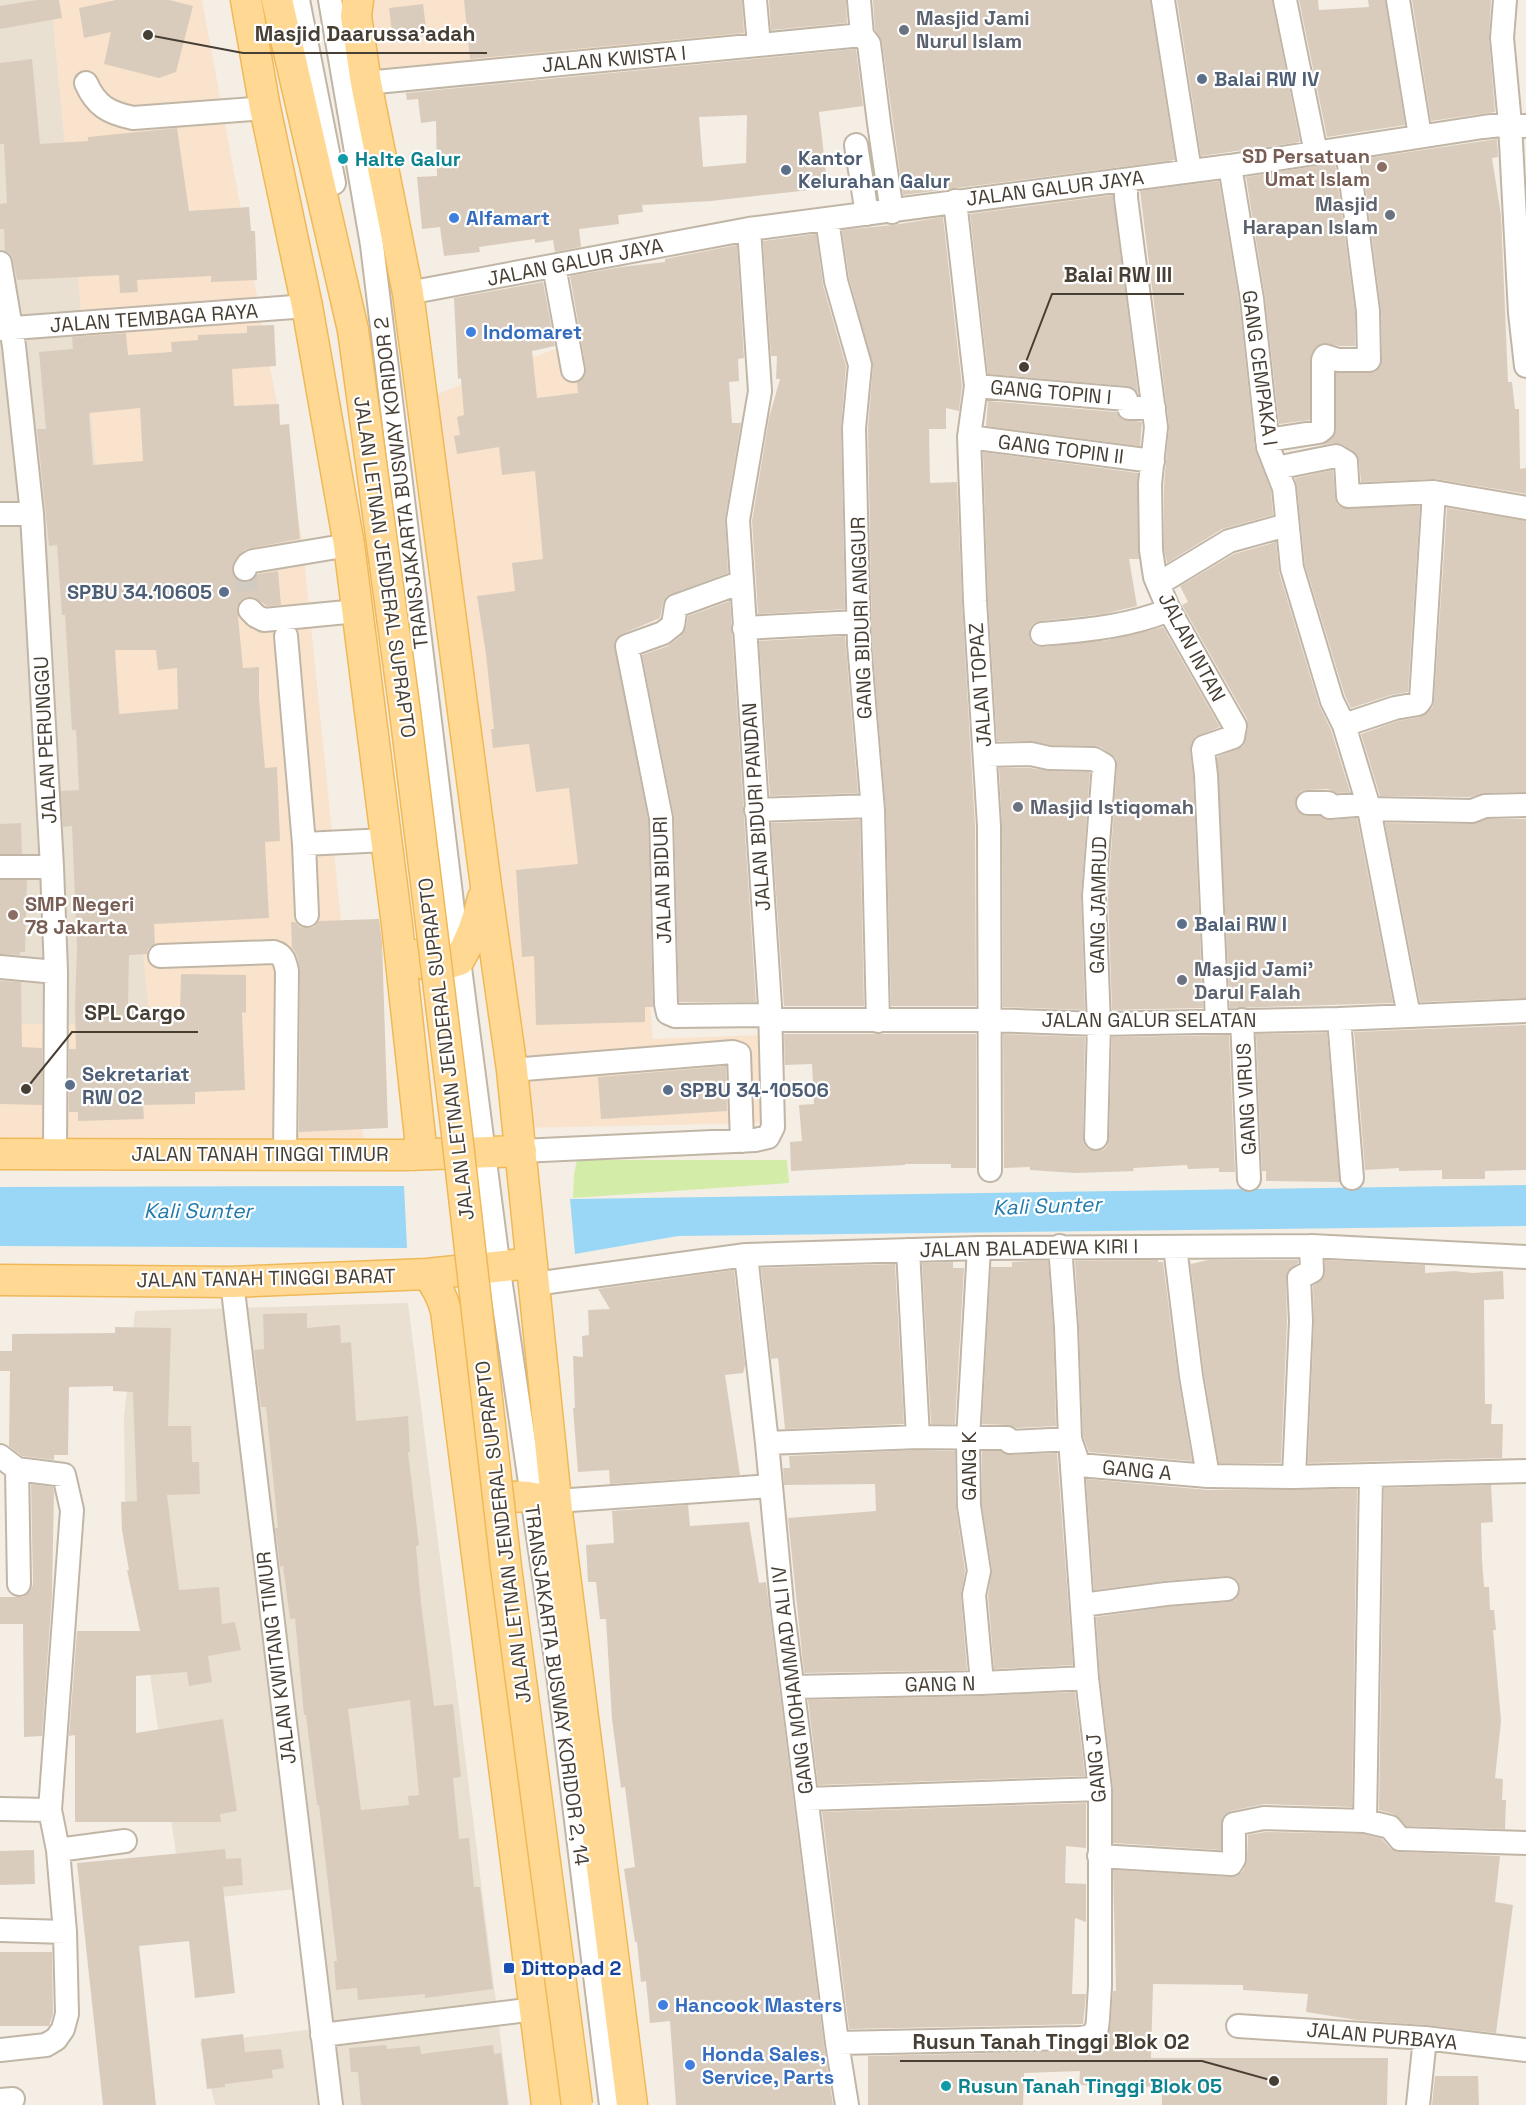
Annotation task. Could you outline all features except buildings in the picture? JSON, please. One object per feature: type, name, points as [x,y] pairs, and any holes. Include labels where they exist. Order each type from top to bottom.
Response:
[{"type":"main road","name":"JALAN LETNAN JENDERAL SUPRAPTO","points":[[246,0],[265,108],[307,306],[349,545],[397,925],[420,1137],[415,1155]]},
{"type":"main road","name":"JALAN LETNAN JENDERAL SUPRAPTO","points":[[277,0],[353,325],[405,712],[453,1102],[506,1567],[577,2105]]},
{"type":"main road","points":[[354,5],[366,83],[408,292],[512,1070],[533,1273],[548,1506],[632,2105]]},
{"type":"main road","points":[[397,925],[406,946],[420,961],[436,968],[459,960],[477,922],[486,886]]},
{"type":"main road","name":"JALAN TANAH TINGGI TIMUR","points":[[0,1154],[415,1155],[520,1151]]},
{"type":"main road","name":"JALAN TANAH TINGGI BARAT","points":[[0,1280],[232,1281],[427,1274],[499,1266],[533,1273]]},
{"type":"main road","name":"JALAN LETNAN JENDERAL SUPRAPTO","points":[[427,1274],[436,1285],[446,1311],[548,2105]]},
{"type":"main road","points":[[472,1517],[477,1509],[491,1501],[548,1506]]},
{"type":"street","name":"TRANSJAKARTA BUSWAY KORIDOR 2","points":[[298,0],[350,266],[353,325]]},
{"type":"street","name":"TRANSJAKARTA BUSWAY KORIDOR 2","points":[[330,0],[372,245],[459,960],[485,1152]]},
{"type":"street","points":[[755,0],[759,45]]},
{"type":"street","points":[[859,0],[862,35],[869,44],[892,212]]},
{"type":"street","points":[[1162,0],[1190,171]]},
{"type":"street","points":[[1285,0],[1316,153]]},
{"type":"street","points":[[1398,0],[1420,136]]},
{"type":"street","points":[[1504,0],[1502,38],[1518,125],[1520,313],[1526,366]]},
{"type":"street","name":"JALAN KWISTA I","points":[[366,83],[862,35]]},
{"type":"street","points":[[86,83],[104,108],[114,114],[133,118],[265,108]]},
{"type":"street","name":"JALAN GALUR JAYA","points":[[408,292],[749,229],[892,212],[955,201],[1230,166],[1420,136],[1518,125]]},
{"type":"street","points":[[856,145],[867,214]]},
{"type":"street","points":[[1267,440],[1319,432],[1323,429],[1323,360],[1325,356],[1338,360],[1369,360],[1368,311],[1347,149]]},
{"type":"street","name":"GANG CEMPAKA I","points":[[1230,166],[1252,299],[1267,440],[1284,488],[1292,568],[1332,701],[1344,725],[1368,807],[1408,1016]]},
{"type":"street","name":"JALAN INTAN","points":[[1126,180],[1126,198],[1156,427],[1150,484],[1151,550],[1158,584],[1168,610],[1235,726],[1233,737],[1204,747],[1203,750],[1217,1020]]},
{"type":"street","name":"JALAN TOPAZ","points":[[955,201],[976,386],[969,437],[975,602],[989,826],[990,1170]]},
{"type":"street","name":"GANG BIDURI ANGGUR","points":[[827,219],[836,281],[860,365],[854,428],[858,622],[872,806],[878,1021]]},
{"type":"street","name":"JALAN BIDURI PANDAN","points":[[520,1151],[755,1140],[768,1137],[773,1127],[771,1018],[744,628],[739,507],[759,400],[760,380],[749,229]]},
{"type":"street","name":"JALAN PERUNGGU","points":[[0,263],[5,329],[32,514],[56,972],[55,1154]]},
{"type":"street","points":[[555,266],[573,370]]},
{"type":"street","name":"JALAN TEMBAGA RAYA","points":[[5,329],[307,306]]},
{"type":"street","name":"GANG TOPIN I","points":[[976,386],[1126,399],[1129,408],[1154,408]]},
{"type":"street","name":"GANG TOPIN II","points":[[969,437],[1153,461]]},
{"type":"street","points":[[1276,468],[1336,456],[1346,462],[1348,496],[1434,492],[1526,507]]},
{"type":"street","points":[[1344,725],[1395,708],[1418,704],[1421,700],[1434,492]]},
{"type":"street","points":[[0,514],[32,514]]},
{"type":"street","points":[[1158,584],[1229,541],[1287,525]]},
{"type":"street","points":[[245,569],[254,561],[349,545]]},
{"type":"street","name":"JALAN BIDURI","points":[[742,582],[676,606],[674,625],[663,633],[627,646],[661,818],[668,1013],[675,1016],[771,1018]]},
{"type":"street","points":[[250,610],[264,620],[357,611]]},
{"type":"street","points":[[1042,634],[1109,627],[1144,620],[1168,610]]},
{"type":"street","points":[[744,628],[858,622]]},
{"type":"street","points":[[286,636],[304,844],[307,915]]},
{"type":"street","name":"GANG JAMRUD","points":[[984,755],[1031,754],[1049,758],[1094,759],[1104,765],[1094,897],[1099,1024]]},
{"type":"street","points":[[1308,803],[1328,803],[1330,807],[1472,811],[1485,806],[1526,805]]},
{"type":"street","points":[[756,810],[872,806]]},
{"type":"street","points":[[304,844],[386,840]]},
{"type":"street","points":[[0,867],[52,867]]},
{"type":"street","points":[[160,956],[274,952],[280,953],[285,960],[287,971],[285,1153]]},
{"type":"street","points":[[0,967],[56,972]]},
{"type":"street","name":"JALAN GALUR SELATAN","points":[[771,1018],[878,1021],[989,1020],[1099,1024],[1526,1011]]},
{"type":"street","points":[[1340,1018],[1352,1178]]},
{"type":"street","name":"GANG VIRUS","points":[[1242,1020],[1249,1179]]},
{"type":"street","points":[[1096,1138],[1099,1024]]},
{"type":"street","points":[[512,1070],[733,1052],[739,1054],[742,1141]]},
{"type":"street","name":"TRANSJAKARTA BUSWAY KORIDOR 2, 14","points":[[485,1152],[499,1266],[548,1506],[557,1666],[611,2105]]},
{"type":"street","name":"JALAN BALADEWA KIRI I","points":[[533,1273],[746,1255],[1060,1246],[1311,1246],[1526,1257]]},
{"type":"street","name":"GANG J","points":[[837,2043],[1080,2038],[1091,2036],[1097,2028],[1100,1986],[1100,1789],[1087,1678],[1070,1439],[1066,1327],[1060,1246]]},
{"type":"street","points":[[1294,1477],[1301,1321],[1299,1278],[1312,1271],[1311,1246]]},
{"type":"street","points":[[1175,1247],[1191,1376],[1208,1476]]},
{"type":"street","name":"GANG K","points":[[979,1248],[976,1264],[968,1439],[969,1506],[979,1571],[974,1595],[982,1683]]},
{"type":"street","points":[[908,1250],[918,1437]]},
{"type":"street","name":"GANG MOHAMMAD ALI IV","points":[[746,1255],[793,1687],[837,2043],[847,2105]]},
{"type":"street","name":"JALAN KWITANG TIMUR","points":[[232,1281],[331,2105]]},
{"type":"street","points":[[767,1443],[918,1437],[1007,1438],[1010,1442],[1070,1439]]},
{"type":"street","name":"GANG A","points":[[1070,1439],[1079,1465],[1208,1476],[1371,1476],[1526,1471]]},
{"type":"street","points":[[0,2050],[46,2044],[56,2039],[63,2029],[67,2014],[65,1932],[58,1850],[50,1810],[72,1510],[64,1474],[8,1463],[19,1584]]},
{"type":"street","points":[[1365,1821],[1371,1476]]},
{"type":"street","points":[[548,1506],[771,1486]]},
{"type":"street","points":[[1082,1605],[1227,1589]]},
{"type":"street","name":"GANG N","points":[[793,1687],[1087,1678]]},
{"type":"street","points":[[807,1798],[1100,1789]]},
{"type":"street","points":[[0,1809],[50,1810]]},
{"type":"street","points":[[1099,1856],[1232,1864],[1234,1824],[1264,1818],[1365,1821],[1390,1827],[1400,1839],[1526,1843]]},
{"type":"street","points":[[58,1850],[124,1841]]},
{"type":"street","points":[[0,1930],[65,1932]]},
{"type":"street","points":[[322,2035],[534,2009]]},
{"type":"street","name":"JALAN PURBAYA","points":[[1238,2026],[1425,2038],[1522,2049]]},
{"type":"street","points":[[1418,2105],[1425,2038]]},
{"type":"shaded area","points":[[0,0],[51,0],[151,1025],[0,1024]]},
{"type":"shaded area","points":[[51,0],[202,0],[302,538],[364,1145],[0,1141],[0,1024],[150,1024]]},
{"type":"shaded area","points":[[356,0],[758,0],[762,38],[366,83]]},
{"type":"shaded area","points":[[680,301],[612,566],[653,1039],[760,1035],[760,1123],[518,1128],[422,400]]},
{"type":"shaded area","points":[[408,1303],[509,2105],[215,2105],[200,2043],[322,2028],[305,1888],[183,1901],[125,1502],[124,1417],[135,1311]]},
{"type":"green space","points":[[577,1160],[787,1160],[789,1183],[573,1198]]},
{"type":"water","name":"Kali Sunter","points":[[1526,1185],[1526,1226],[678,1236],[575,1254],[570,1199]]},
{"type":"water","name":"Kali Sunter","points":[[404,1186],[407,1248],[0,1246],[0,1187]]},
{"type":"tunnel","points":[[245,569],[250,610]]},
{"type":"place","name":"Masjid Jami Nurul Islam","points":[[904,30]]},
{"type":"place","name":"Masjid Daarussa'adah","points":[[148,35]]},
{"type":"place","name":"Balai RW IV","points":[[1202,79]]},
{"type":"place","name":"Halte Galur","points":[[343,159]]},
{"type":"place","name":"SD Persatuan Umat Islam","points":[[1382,167]]},
{"type":"place","name":"Kantor Kelurahan Galur","points":[[786,170]]},
{"type":"place","name":"Masjid Harapan Islam","points":[[1390,215]]},
{"type":"place","name":"Alfamart","points":[[454,218]]},
{"type":"place","name":"Indomaret","points":[[471,332]]},
{"type":"place","name":"Balai RW III","points":[[1024,367]]},
{"type":"place","name":"SPBU 34.10605","points":[[224,592]]},
{"type":"place","name":"Masjid Istiqomah","points":[[1018,807]]},
{"type":"place","name":"SMP Negeri 78 Jakarta","points":[[13,915]]},
{"type":"place","name":"Balai RW I","points":[[1182,924]]},
{"type":"place","name":"Masjid Jami' Darul Falah","points":[[1182,980]]},
{"type":"place","name":"Sekretariat RW 02","points":[[70,1085]]},
{"type":"place","name":"SPL Cargo","points":[[26,1089]]},
{"type":"place","name":"SPBU 34-10506","points":[[668,1090]]},
{"type":"place","name":"Dittopad 2","points":[[509,1968]]},
{"type":"place","name":"Hancook Masters","points":[[663,2005]]},
{"type":"place","name":"Honda Sales, Service, Parts","points":[[690,2065]]},
{"type":"place","name":"Rusun Tanah Tinggi Blok 02","points":[[1274,2081]]},
{"type":"place","name":"Rusun Tanah Tinggi Blok 05","points":[[946,2086]]}]
